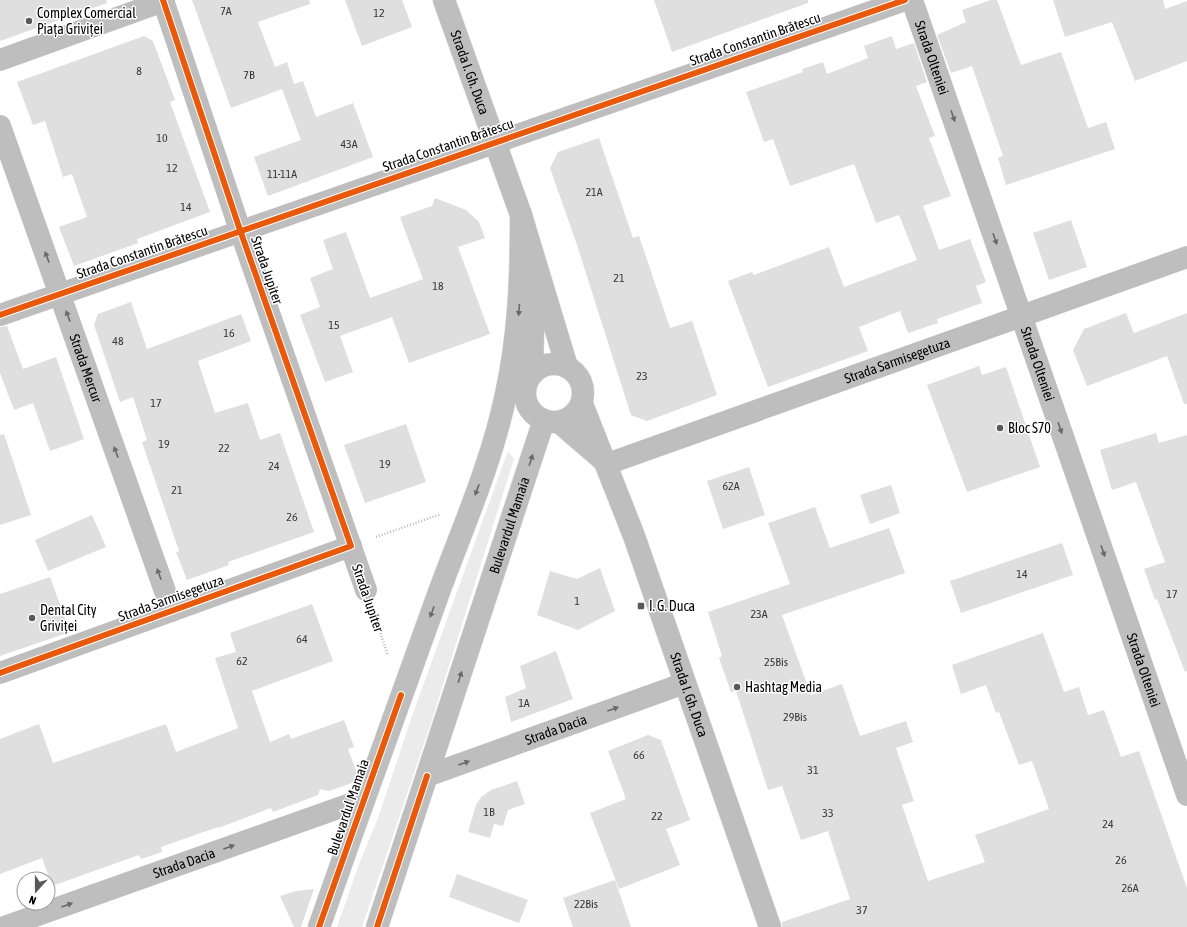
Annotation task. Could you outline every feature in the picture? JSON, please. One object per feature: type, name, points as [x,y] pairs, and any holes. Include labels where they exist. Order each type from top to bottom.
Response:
[{"type":"street","name":"Strada I. Gh. Duca","points":[[444,0],[521,215],[567,367]]},
{"type":"street","name":"Strada Constantin Brătescu","points":[[0,315],[240,230],[905,0]]},
{"type":"street","name":"Strada Olteniei","points":[[912,0],[1187,795]]},
{"type":"street","points":[[0,60],[163,1]]},
{"type":"street","name":"Strada Jupiter","points":[[163,1],[240,230],[366,590]]},
{"type":"street","name":"Strada Mercur","points":[[0,126],[172,611]]},
{"type":"street","name":"Bulevardul Mamaia","points":[[319,927],[490,453],[506,395],[517,338],[521,279],[521,215]]},
{"type":"street","name":"Strada Sarmisegetuza","points":[[607,464],[1187,257]]},
{"type":"street","name":"Strada I. Gh. Duca","points":[[529,384],[534,258]]},
{"type":"street","points":[[558,364],[567,367],[580,379],[584,396],[582,404],[572,416],[551,421],[536,416],[530,410],[526,402],[529,384],[539,368],[558,364]]},
{"type":"street","name":"Bulevardul Mamaia","points":[[490,453],[529,384]]},
{"type":"street","name":"Strada I. Gh. Duca","points":[[582,404],[607,464],[770,927]]},
{"type":"street","name":"Strada I. Gh. Duca","points":[[551,421],[607,464]]},
{"type":"street","name":"Bulevardul Mamaia","points":[[377,927],[427,776],[551,421]]},
{"type":"street","name":"Strada Sarmisegetuza","points":[[0,673],[351,546]]},
{"type":"street","name":"Strada Dacia","points":[[427,776],[685,683]]},
{"type":"street","name":"Strada Dacia","points":[[4,927],[364,799]]},
{"type":"path","points":[[351,546],[446,512]]},
{"type":"shaded area","points":[[508,451],[514,459],[431,723],[362,927],[337,927],[359,864],[378,818],[412,716]]},
{"type":"building","name":"Complex Comercial Piața Griviței","points":[[0,0],[106,0],[107,3],[0,41]]},
{"type":"building","points":[[192,0],[309,0],[310,4],[258,22],[275,67],[287,62],[294,84],[303,81],[316,117],[353,103],[373,157],[268,196],[254,157],[301,140],[282,89],[231,108]]},
{"type":"building","points":[[345,0],[402,0],[412,27],[362,46]]},
{"type":"building","points":[[654,0],[808,0],[808,3],[672,52]]},
{"type":"building","points":[[991,0],[997,0],[1021,65],[1061,52],[1088,128],[1106,122],[1115,149],[1006,185],[998,158],[1003,156],[972,66],[951,73],[937,35],[966,22],[962,10]]},
{"type":"building","points":[[1053,0],[1163,0],[1165,9],[1187,1],[1187,61],[1135,81],[1112,22],[1065,37]]},
{"type":"building","points":[[144,36],[153,41],[175,100],[170,102],[210,212],[137,239],[138,243],[74,266],[59,227],[87,217],[72,174],[63,177],[45,121],[33,125],[17,82]]},
{"type":"building","points":[[892,36],[896,49],[914,43],[927,82],[916,86],[935,136],[929,138],[951,196],[923,206],[939,250],[970,239],[986,282],[976,286],[982,303],[937,319],[938,323],[908,333],[900,311],[859,327],[868,351],[768,387],[728,281],[752,272],[754,275],[829,247],[844,287],[917,260],[899,215],[876,223],[854,164],[790,186],[773,139],[764,142],[746,92],[803,72],[802,69],[823,62],[827,74],[868,58],[864,46]]},
{"type":"building","points":[[599,138],[633,238],[639,236],[670,328],[692,321],[717,395],[647,421],[631,415],[577,245],[550,168],[558,152]]},
{"type":"building","points":[[435,198],[466,210],[479,222],[485,238],[458,247],[490,334],[409,363],[392,317],[340,336],[353,372],[325,382],[300,315],[320,307],[310,278],[333,269],[323,240],[346,232],[370,298],[423,279],[400,217],[432,206]]},
{"type":"building","points":[[1071,220],[1087,267],[1049,280],[1033,233]]},
{"type":"building","points":[[131,302],[147,349],[241,314],[251,341],[198,361],[215,413],[248,403],[260,440],[280,433],[314,532],[228,562],[229,565],[187,580],[176,552],[179,551],[142,442],[147,440],[133,397],[120,402],[94,325],[98,314]]},
{"type":"building","points":[[1126,313],[1134,333],[1187,313],[1187,404],[1184,404],[1167,356],[1087,386],[1073,350],[1084,329]]},
{"type":"building","points":[[7,326],[23,369],[56,357],[84,439],[50,451],[33,403],[14,410],[0,373],[0,327]]},
{"type":"building","name":"Bloc S70","points":[[979,366],[982,375],[1006,367],[1040,467],[967,492],[927,385]]},
{"type":"building","points":[[406,424],[426,482],[365,503],[344,445]]},
{"type":"building","points":[[1156,433],[1159,443],[1187,435],[1187,671],[1185,672],[1157,599],[1155,600],[1144,569],[1165,562],[1136,482],[1112,490],[1100,450]]},
{"type":"building","points":[[4,434],[31,515],[0,525],[0,435]]},
{"type":"building","points":[[749,467],[765,515],[723,529],[707,481]]},
{"type":"building","points":[[891,485],[900,513],[870,524],[860,495]]},
{"type":"building","points":[[815,507],[830,548],[889,528],[905,573],[782,615],[811,695],[842,684],[860,736],[906,721],[913,742],[896,748],[914,801],[902,805],[928,881],[985,862],[975,835],[1049,809],[1032,761],[1019,765],[999,712],[996,713],[986,685],[961,694],[952,665],[1043,633],[1064,692],[1079,687],[1088,715],[1104,710],[1121,757],[1139,751],[1187,888],[1187,927],[782,927],[782,922],[850,899],[828,831],[801,840],[782,786],[768,790],[736,691],[731,692],[719,658],[722,656],[708,612],[790,584],[768,523]]},
{"type":"building","points":[[92,515],[106,547],[48,571],[35,540]]},
{"type":"building","points":[[1062,543],[1073,575],[961,613],[950,581]]},
{"type":"building","points":[[600,568],[615,611],[578,630],[537,615],[550,571],[577,579]]},
{"type":"building","name":"Dental City Griviței","points":[[50,577],[70,632],[0,656],[0,594]]},
{"type":"building","points":[[312,604],[333,661],[252,691],[270,742],[289,734],[291,739],[344,720],[354,747],[348,749],[357,773],[355,782],[329,791],[320,789],[318,795],[273,812],[271,808],[161,847],[162,852],[141,859],[139,855],[56,885],[56,871],[47,871],[42,858],[0,874],[0,739],[39,724],[53,763],[166,724],[176,752],[238,728],[215,658],[236,652],[230,633]]},
{"type":"building","points":[[556,651],[573,699],[511,722],[505,697],[526,688],[520,666]]},
{"type":"building","points":[[648,735],[661,740],[690,820],[666,829],[680,865],[619,889],[590,813],[626,799],[608,751]]},
{"type":"building","points":[[517,781],[525,804],[508,810],[503,826],[494,824],[490,838],[468,832],[476,805],[481,797],[491,790]]},
{"type":"building","points":[[457,874],[528,900],[519,923],[449,897]]},
{"type":"building","points":[[615,880],[631,927],[573,927],[563,898]]},
{"type":"building","points":[[314,889],[301,927],[294,927],[280,896],[296,891]]},
{"type":"cycle path","points":[[0,673],[351,546],[240,230],[163,0]]},
{"type":"cycle path","points":[[0,315],[905,0]]},
{"type":"cycle path","points":[[319,927],[401,695]]},
{"type":"cycle path","points":[[377,927],[427,776]]},
{"type":"place","name":"Complex Comercial Piața Griviței","points":[[29,21]]},
{"type":"place","name":"Bloc S70","points":[[1000,428]]},
{"type":"place","name":"I. G. Duca","points":[[641,606]]},
{"type":"place","name":"Dental City Griviței","points":[[32,618]]},
{"type":"place","name":"Hashtag Media","points":[[737,687]]}]
